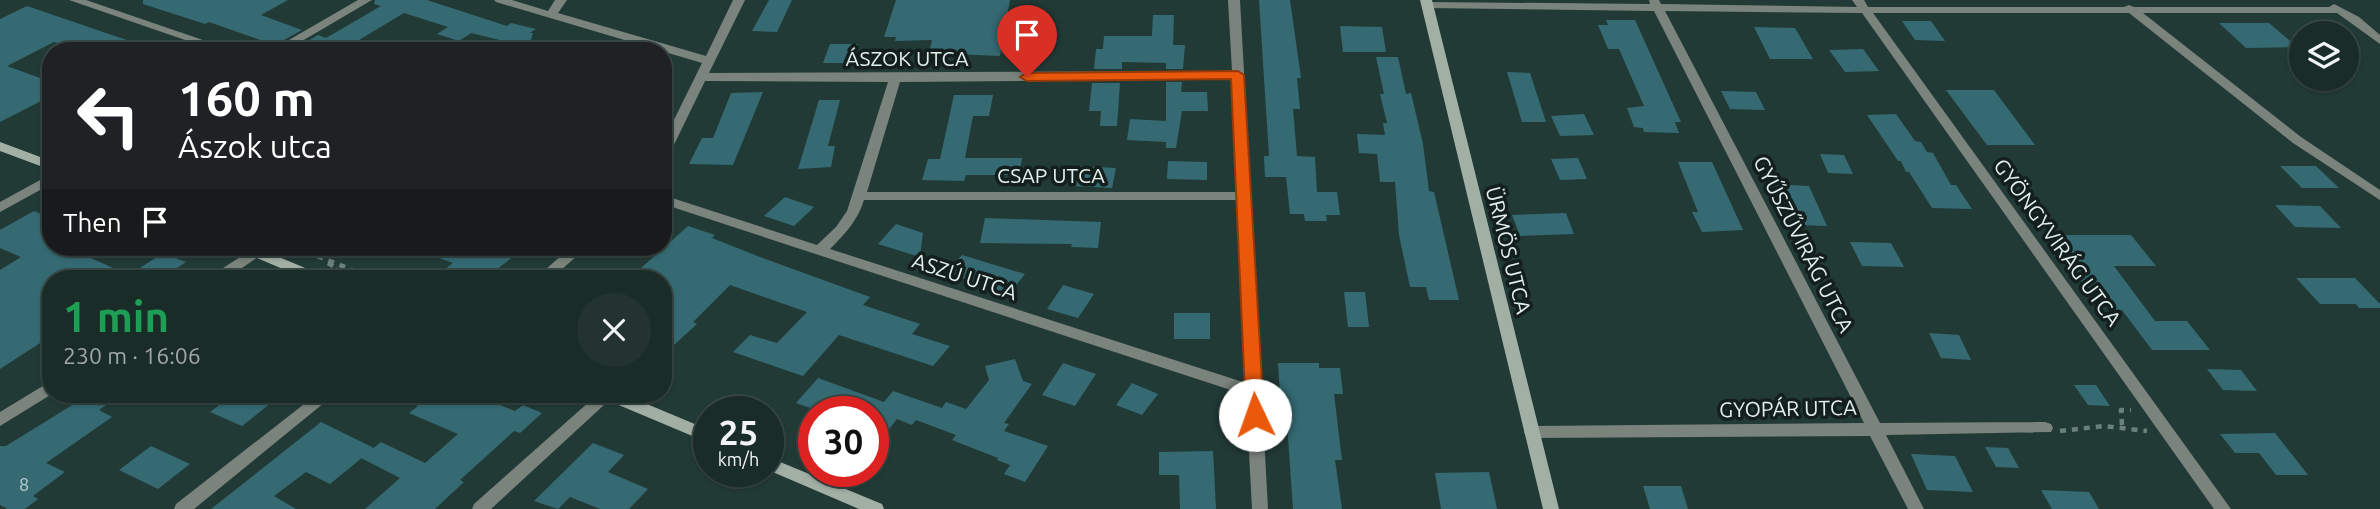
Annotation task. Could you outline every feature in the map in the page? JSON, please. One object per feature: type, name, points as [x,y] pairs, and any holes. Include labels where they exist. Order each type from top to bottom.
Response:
[{"type":"street","points":[[75,0],[202,42]]},
{"type":"street","points":[[292,42],[366,0]]},
{"type":"street","points":[[500,0],[644,42]]},
{"type":"street","points":[[551,15],[561,0]]},
{"type":"street","points":[[672,137],[739,0]]},
{"type":"street","points":[[1234,0],[1261,509]]},
{"type":"street","points":[[2320,0],[2355,19],[2380,41]]},
{"type":"street","points":[[1427,3],[2340,10]]},
{"type":"street","name":"ÜRMÖS UTCA","points":[[1427,3],[1551,509]]},
{"type":"street","name":"GYŰSZŰVIRÁG UTCA","points":[[1655,3],[1916,509]]},
{"type":"street","name":"GYÖNGYVIRÁG UTCA","points":[[1862,5],[2223,509]]},
{"type":"street","points":[[2129,8],[2297,140],[2380,197]]},
{"type":"street","points":[[672,50],[709,61]]},
{"type":"street","name":"ÁSZOK UTCA","points":[[702,77],[1238,75]]},
{"type":"street","points":[[820,251],[854,212],[895,78]]},
{"type":"street","points":[[0,146],[42,162]]},
{"type":"street","points":[[0,208],[42,183]]},
{"type":"street","name":"CSAP UTCA","points":[[860,197],[1243,196]]},
{"type":"street","name":"ASZÚ UTCA","points":[[672,202],[1254,392]]},
{"type":"street","points":[[226,270],[242,256]]},
{"type":"street","points":[[264,256],[298,270]]},
{"type":"street","points":[[553,270],[569,256]]},
{"type":"street","points":[[3,415],[42,392]]},
{"type":"street","points":[[182,509],[316,403]]},
{"type":"street","points":[[480,509],[598,403]]},
{"type":"street","points":[[629,403],[693,430]]},
{"type":"street","name":"GYOPÁR UTCA","points":[[1532,432],[2045,428]]},
{"type":"street","points":[[784,470],[876,509]]},
{"type":"path","points":[[317,256],[352,270]]},
{"type":"path","points":[[2070,433],[2096,426],[2122,425]]},
{"type":"building","points":[[143,0],[288,0],[261,15],[302,30],[280,42],[266,42],[209,22],[205,24],[143,4]]},
{"type":"building","points":[[375,0],[427,0],[507,26],[511,23],[536,29],[530,33],[533,33],[530,42],[508,42],[471,33],[459,41],[437,34],[448,27],[404,13],[356,42],[306,42],[318,35],[326,38],[381,6],[374,4]]},
{"type":"building","points":[[769,0],[792,0],[777,32],[752,31]]},
{"type":"building","points":[[896,0],[1010,0],[1000,56],[929,53],[932,40],[895,41],[896,37],[884,37]]},
{"type":"building","points":[[1259,0],[1290,0],[1301,78],[1297,78],[1300,109],[1293,109],[1297,156],[1315,157],[1317,192],[1337,192],[1340,215],[1326,215],[1327,221],[1305,221],[1304,214],[1290,214],[1286,177],[1265,177],[1264,156],[1269,156]]},
{"type":"building","points":[[27,6],[132,42],[42,42],[42,48],[7,66],[42,79],[42,101],[0,122],[0,19]]},
{"type":"building","points":[[1153,15],[1174,15],[1173,45],[1185,45],[1183,69],[1166,69],[1166,63],[1122,62],[1122,69],[1094,69],[1096,49],[1103,49],[1104,36],[1152,36]]},
{"type":"building","points":[[1606,20],[1635,20],[1681,122],[1675,122],[1679,133],[1644,132],[1643,128],[1634,127],[1627,108],[1644,106],[1619,49],[1608,49],[1598,25],[1608,25]]},
{"type":"building","points":[[1902,21],[1931,21],[1945,41],[1915,40]]},
{"type":"building","points":[[2219,23],[2269,23],[2289,40],[2289,47],[2246,48]]},
{"type":"building","points":[[1340,26],[1382,27],[1386,52],[1343,52]]},
{"type":"building","points":[[1754,27],[1795,28],[1813,59],[1770,59]]},
{"type":"building","points":[[830,44],[858,44],[852,63],[823,63]]},
{"type":"building","points":[[1863,49],[1879,71],[1845,72],[1829,50]]},
{"type":"building","points":[[1376,57],[1398,57],[1406,94],[1411,93],[1423,144],[1429,191],[1434,192],[1459,300],[1429,300],[1426,287],[1410,287],[1399,235],[1395,182],[1380,182],[1377,154],[1359,153],[1357,134],[1385,135],[1383,123],[1387,123],[1380,94],[1384,94]]},
{"type":"building","points":[[1507,72],[1530,73],[1546,122],[1522,122]]},
{"type":"building","points":[[1166,82],[1182,82],[1181,92],[1207,92],[1208,111],[1182,111],[1176,148],[1166,148],[1166,142],[1127,140],[1130,119],[1166,121]]},
{"type":"building","points":[[1092,83],[1120,83],[1117,126],[1100,126],[1101,111],[1089,111]]},
{"type":"building","points":[[1946,90],[1994,90],[2035,145],[1987,145]]},
{"type":"building","points":[[1721,91],[1756,92],[1765,110],[1730,109]]},
{"type":"building","points":[[763,92],[733,165],[689,164],[702,138],[713,138],[731,93]]},
{"type":"building","points":[[954,95],[993,95],[989,116],[973,116],[965,158],[1022,158],[1019,175],[966,175],[964,181],[922,180],[928,159],[940,159]]},
{"type":"building","points":[[819,100],[840,100],[828,146],[835,146],[831,167],[798,169]]},
{"type":"building","points":[[1584,114],[1594,135],[1560,136],[1551,116]]},
{"type":"building","points":[[1896,114],[1915,141],[1921,142],[1927,152],[1933,153],[1951,185],[1956,185],[1972,209],[1932,208],[1867,115]]},
{"type":"building","points":[[1820,154],[1844,155],[1853,174],[1828,173]]},
{"type":"building","points":[[1578,158],[1587,179],[1560,180],[1551,159]]},
{"type":"building","points":[[1168,161],[1207,162],[1207,180],[1167,179]]},
{"type":"building","points":[[1678,162],[1712,162],[1743,230],[1702,232],[1692,212],[1698,212]]},
{"type":"building","points":[[1076,166],[1116,168],[1112,188],[1072,186]]},
{"type":"building","points":[[2280,166],[2316,166],[2339,188],[2302,188]]},
{"type":"building","points":[[1775,184],[1809,186],[1827,226],[1799,225],[1789,203],[1783,203]]},
{"type":"building","points":[[785,197],[814,207],[794,226],[764,216]]},
{"type":"building","points":[[2275,205],[2320,206],[2341,228],[2295,227]]},
{"type":"building","points":[[34,211],[42,214],[42,256],[86,256],[118,270],[42,270],[42,342],[0,369],[0,270],[21,257],[0,248],[0,230]]},
{"type":"building","points":[[1566,213],[1574,234],[1520,236],[1512,215]]},
{"type":"building","points":[[985,218],[1101,222],[1098,248],[1071,247],[1072,244],[980,243]]},
{"type":"building","points":[[896,224],[923,233],[920,257],[878,244]]},
{"type":"building","points":[[688,226],[715,235],[712,238],[870,297],[863,305],[920,324],[912,334],[950,346],[933,366],[839,335],[803,376],[733,352],[750,335],[777,343],[807,312],[730,285],[693,322],[697,324],[672,347],[672,270],[639,270],[655,256],[672,256],[672,240]]},
{"type":"building","points":[[2048,235],[2131,235],[2156,266],[2114,266],[2155,321],[2187,321],[2210,350],[2152,350],[2122,310],[2113,310],[2100,292],[2089,292]]},
{"type":"building","points":[[1850,242],[1891,243],[1904,267],[1862,266]]},
{"type":"building","points":[[962,255],[1025,274],[1009,294],[947,273]]},
{"type":"building","points":[[158,256],[171,256],[186,262],[174,270],[137,270]]},
{"type":"building","points":[[434,256],[514,256],[496,270],[444,270],[453,263]]},
{"type":"building","points":[[2296,278],[2355,278],[2380,304],[2380,308],[2359,308],[2356,304],[2320,304]]},
{"type":"building","points":[[1063,285],[1094,294],[1078,318],[1047,309]]},
{"type":"building","points":[[1344,292],[1365,292],[1369,327],[1348,327]]},
{"type":"building","points":[[1174,313],[1210,313],[1210,339],[1174,339]]},
{"type":"building","points":[[1929,333],[1959,335],[1971,360],[1941,358]]},
{"type":"building","points":[[1015,359],[1023,381],[1032,384],[1004,423],[1009,424],[1004,431],[1048,446],[1025,482],[1004,474],[1010,465],[997,460],[998,458],[952,440],[956,435],[916,420],[912,425],[897,419],[889,429],[889,396],[893,391],[942,408],[946,402],[966,409],[989,380],[985,366]]},
{"type":"building","points":[[1063,363],[1096,374],[1075,406],[1042,395]]},
{"type":"building","points":[[1278,363],[1319,363],[1319,368],[1340,368],[1343,394],[1334,394],[1342,460],[1335,460],[1342,509],[1293,509],[1285,394],[1280,394]]},
{"type":"building","points":[[2207,369],[2241,370],[2257,391],[2223,390]]},
{"type":"building","points":[[818,378],[868,396],[802,396]]},
{"type":"building","points":[[1132,383],[1158,394],[1142,415],[1116,405]]},
{"type":"building","points":[[2074,385],[2096,385],[2110,406],[2088,405]]},
{"type":"building","points":[[75,403],[109,403],[99,410],[112,417],[46,463],[65,472],[33,496],[38,499],[25,509],[8,509],[0,505],[0,446],[6,446]]},
{"type":"building","points":[[222,403],[271,403],[242,426],[210,412]]},
{"type":"building","points":[[412,403],[495,403],[515,411],[523,405],[542,413],[520,433],[514,431],[460,480],[464,482],[435,509],[365,509],[400,478],[361,458],[381,442],[425,463],[458,434],[409,413],[418,406]]},
{"type":"building","points":[[321,422],[374,448],[330,484],[306,472],[274,496],[296,509],[211,509]]},
{"type":"building","points":[[2275,433],[2308,475],[2276,475],[2259,453],[2235,453],[2220,434]]},
{"type":"building","points":[[593,443],[624,455],[608,472],[648,489],[629,509],[600,509],[570,497],[558,509],[534,501]]},
{"type":"building","points":[[151,446],[190,464],[158,489],[119,470]]},
{"type":"building","points":[[1985,447],[2008,448],[2019,468],[1996,467]]},
{"type":"building","points":[[1213,451],[1216,509],[1180,509],[1179,475],[1159,475],[1159,452]]},
{"type":"building","points":[[1911,454],[1955,456],[1973,492],[1927,490]]},
{"type":"building","points":[[1489,472],[1497,509],[1441,509],[1435,473]]},
{"type":"building","points":[[1643,486],[1681,486],[1688,509],[1650,509]]},
{"type":"building","points":[[2041,490],[2089,492],[2099,509],[2052,509]]},
{"type":"route","points":[[1027,77],[1238,75],[1255,415]]}]
